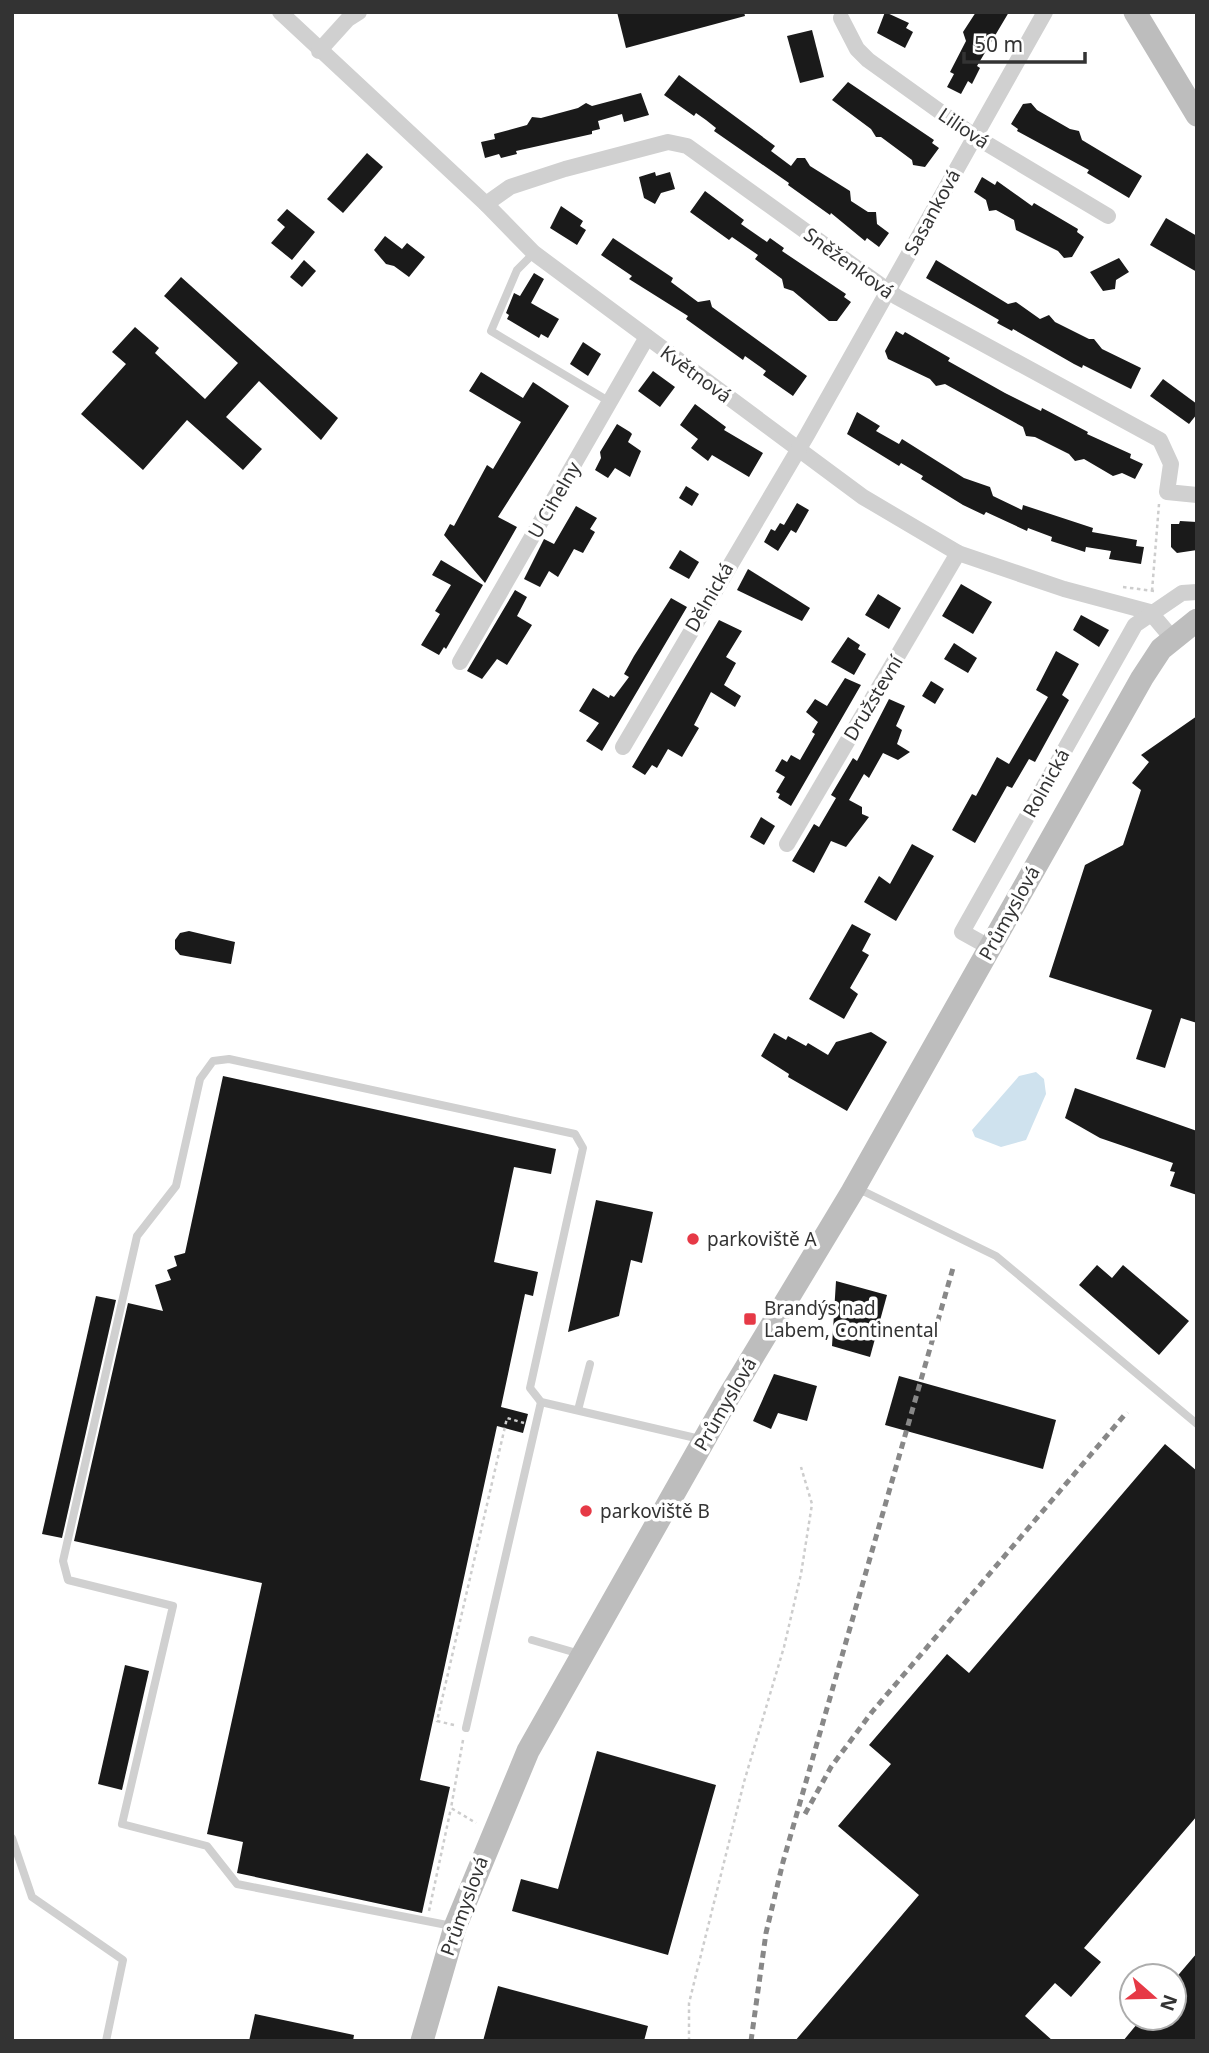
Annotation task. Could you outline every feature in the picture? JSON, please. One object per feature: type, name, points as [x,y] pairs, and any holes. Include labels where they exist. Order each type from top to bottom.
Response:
[{"type":"main road","points":[[1135,12],[1194,103]]},
{"type":"main road","name":"Průmyslová","points":[[422,2041],[454,1927],[528,1751],[703,1440],[852,1192],[1135,690],[1154,658],[1172,638],[1197,620]]},
{"type":"street","name":"Květnová","points":[[280,12],[486,204],[534,253],[863,497],[958,553],[1064,589],[1150,612]]},
{"type":"street","points":[[319,51],[348,19],[359,12]]},
{"type":"street","name":"Sasanková","points":[[797,449],[1045,12]]},
{"type":"street","name":"Liliová","points":[[841,18],[857,49],[868,60],[974,136],[1108,216]]},
{"type":"street","name":"Sněženková","points":[[486,204],[510,187],[565,169],[668,142],[687,146],[888,291],[1006,358],[1137,425],[1160,440],[1171,464],[1167,492]]},
{"type":"street","name":"U Cihelny","points":[[460,662],[647,337]]},
{"type":"street","name":"Dělnická","points":[[623,747],[797,449]]},
{"type":"street","points":[[1167,492],[1197,495]]},
{"type":"street","name":"Družstevní","points":[[787,844],[958,553]]},
{"type":"street","points":[[1172,638],[1150,612],[1189,593]]},
{"type":"street","name":"Rolnická","points":[[989,947],[962,932],[1135,625],[1150,612]]},
{"type":"lane","points":[[534,253],[517,270],[491,331],[610,402]]},
{"type":"lane","points":[[454,1927],[237,1884],[207,1846],[122,1824],[173,1606],[68,1580],[63,1561],[136,1236],[176,1186],[200,1079],[213,1062],[229,1059],[575,1134],[583,1148],[530,1388],[541,1402],[703,1440]]},
{"type":"lane","points":[[852,1192],[865,1192],[996,1256],[1197,1424]]},
{"type":"lane","points":[[578,1410],[590,1364]]},
{"type":"lane","points":[[466,1728],[541,1402]]},
{"type":"lane","points":[[532,1640],[582,1655]]},
{"type":"lane","points":[[12,1838],[33,1897],[123,1960],[106,2041]]},
{"type":"path","points":[[1150,612],[1159,504],[1167,492]]},
{"type":"path","points":[[1119,586],[1189,593]]},
{"type":"path","points":[[427,1921],[466,1728],[437,1721],[507,1418],[534,1426]]},
{"type":"path","points":[[689,2041],[689,2003],[698,1965],[744,1782],[784,1647],[801,1574],[812,1504],[801,1468]]},
{"type":"path","points":[[451,1808],[479,1825]]},
{"type":"water","points":[[1036,1072],[1044,1079],[1046,1094],[1026,1140],[1001,1147],[975,1137],[972,1130],[1019,1076]]},
{"type":"building","points":[[617,12],[744,12],[745,16],[626,48]]},
{"type":"building","points":[[885,12],[909,23],[906,28],[913,32],[905,48],[877,33]]},
{"type":"building","points":[[976,12],[1009,12],[977,66],[980,68],[972,84],[968,81],[961,94],[947,87],[954,74],[950,72],[966,41],[963,32]]},
{"type":"building","points":[[812,30],[824,77],[800,83],[787,36]]},
{"type":"building","points":[[679,75],[775,146],[771,151],[791,166],[797,158],[805,158],[810,166],[850,191],[851,201],[868,212],[876,212],[877,224],[889,233],[879,247],[867,238],[865,241],[831,213],[830,215],[714,131],[716,128],[706,120],[696,113],[694,116],[664,95]]},
{"type":"building","points":[[848,82],[934,140],[932,143],[939,148],[925,167],[913,165],[912,160],[881,137],[876,137],[871,129],[832,100]]},
{"type":"building","points":[[641,93],[649,115],[624,122],[622,114],[598,121],[600,129],[592,131],[592,134],[516,151],[517,154],[501,158],[499,154],[485,158],[481,142],[495,139],[494,134],[527,125],[532,117],[541,118],[578,108],[586,103],[592,106]]},
{"type":"building","points":[[1031,103],[1037,110],[1070,129],[1079,131],[1082,140],[1142,176],[1129,198],[1087,173],[1089,170],[1017,131],[1011,124],[1023,104]]},
{"type":"building","points":[[367,153],[383,167],[343,213],[327,199]]},
{"type":"building","points":[[655,172],[656,176],[670,172],[675,189],[661,193],[655,204],[644,198],[639,177]]},
{"type":"building","points":[[982,177],[995,185],[997,181],[1032,206],[1034,203],[1078,229],[1077,232],[1084,237],[1072,257],[1064,258],[1058,251],[1016,230],[1014,220],[996,210],[989,211],[986,200],[974,192]]},
{"type":"building","points":[[705,191],[744,220],[741,224],[767,242],[770,238],[784,248],[782,251],[846,294],[844,297],[851,302],[837,321],[829,321],[793,291],[784,288],[782,279],[755,259],[758,255],[732,237],[729,240],[690,212]]},
{"type":"building","points":[[561,206],[583,221],[580,226],[586,230],[577,245],[550,228]]},
{"type":"building","points":[[287,209],[315,232],[292,260],[271,243],[285,227],[277,220]]},
{"type":"building","points":[[1166,218],[1197,236],[1197,272],[1150,245]]},
{"type":"building","points":[[385,236],[402,249],[407,243],[425,257],[409,277],[394,266],[386,264],[374,250]]},
{"type":"building","points":[[613,238],[673,278],[671,282],[698,302],[710,300],[712,307],[807,376],[793,396],[763,375],[766,371],[745,356],[743,360],[686,319],[688,316],[629,279],[632,276],[601,255]]},
{"type":"building","points":[[1119,258],[1129,272],[1116,280],[1115,289],[1103,291],[1090,272]]},
{"type":"building","points":[[304,260],[316,271],[302,287],[290,277]]},
{"type":"building","points":[[936,260],[1008,304],[1016,302],[1040,319],[1049,315],[1055,322],[1094,339],[1102,349],[1141,368],[1131,389],[1083,365],[1082,368],[1013,329],[1012,331],[997,323],[999,320],[926,278]]},
{"type":"building","points":[[534,273],[544,279],[531,303],[559,319],[548,338],[541,334],[539,338],[507,319],[509,315],[506,313],[514,293],[520,296]]},
{"type":"building","points":[[181,277],[338,418],[321,440],[259,381],[226,417],[262,449],[243,470],[187,420],[143,470],[81,414],[126,364],[112,352],[135,327],[159,348],[155,353],[205,399],[238,363],[164,296]]},
{"type":"building","points":[[896,331],[903,335],[905,332],[950,358],[948,361],[1005,393],[1041,411],[1042,408],[1088,432],[1087,434],[1131,454],[1130,458],[1143,464],[1135,479],[1122,473],[1113,476],[1084,459],[1075,461],[1069,454],[1035,437],[1026,436],[1023,427],[945,384],[936,386],[930,379],[888,359],[885,351]]},
{"type":"building","points":[[583,342],[601,354],[588,376],[570,364]]},
{"type":"building","points":[[653,371],[675,387],[660,407],[638,391]]},
{"type":"building","points":[[481,372],[523,398],[533,382],[569,406],[498,517],[517,527],[485,583],[444,535],[450,524],[454,526],[487,465],[493,469],[521,422],[469,391]]},
{"type":"building","points":[[1163,379],[1197,404],[1197,414],[1189,424],[1150,396]]},
{"type":"building","points":[[695,404],[726,427],[724,430],[763,453],[749,477],[712,455],[708,461],[691,448],[698,439],[680,425]]},
{"type":"building","points":[[857,412],[880,426],[876,431],[899,444],[902,439],[964,478],[990,487],[993,496],[1022,510],[1023,505],[1093,528],[1092,532],[1137,540],[1136,546],[1144,547],[1141,564],[1109,559],[1111,551],[1086,547],[1085,552],[1051,541],[1052,537],[1028,528],[1027,531],[986,512],[984,515],[963,505],[921,479],[923,476],[901,463],[899,466],[847,434]]},
{"type":"building","points":[[617,424],[632,434],[628,442],[641,451],[630,477],[615,468],[608,478],[595,470],[601,458],[600,452]]},
{"type":"building","points":[[686,486],[699,494],[692,506],[679,498]]},
{"type":"building","points":[[797,503],[809,510],[796,533],[791,530],[778,551],[764,542],[771,529],[775,531],[780,523],[784,525]]},
{"type":"building","points":[[576,506],[597,518],[590,529],[595,532],[583,553],[574,549],[558,577],[549,571],[540,587],[524,579],[544,539],[554,544]]},
{"type":"building","points":[[1180,521],[1197,522],[1197,550],[1177,553],[1171,547],[1171,524],[1179,524]]},
{"type":"building","points":[[680,550],[699,562],[689,579],[669,568]]},
{"type":"building","points":[[441,560],[483,585],[446,649],[444,647],[439,655],[421,645],[440,614],[435,611],[451,585],[432,575]]},
{"type":"building","points":[[748,569],[810,608],[802,621],[737,590]]},
{"type":"building","points":[[961,584],[992,602],[973,634],[942,616]]},
{"type":"building","points":[[515,590],[527,597],[517,616],[532,625],[507,665],[497,659],[482,679],[467,671]]},
{"type":"building","points":[[878,594],[901,608],[889,629],[865,615]]},
{"type":"building","points":[[671,598],[687,607],[602,751],[586,741],[599,723],[579,711],[593,688],[609,698],[610,695],[614,697],[629,677],[624,674],[634,656]]},
{"type":"building","points":[[1081,615],[1109,630],[1099,647],[1073,630]]},
{"type":"building","points":[[719,620],[742,631],[726,657],[736,663],[724,685],[741,696],[735,707],[711,692],[694,725],[699,728],[682,757],[668,749],[657,768],[652,765],[645,775],[632,767]]},
{"type":"building","points":[[848,637],[860,645],[858,649],[866,654],[854,675],[831,662]]},
{"type":"building","points":[[954,643],[977,658],[968,673],[944,659]]},
{"type":"building","points":[[1056,651],[1079,664],[1062,695],[1069,700],[1035,762],[1029,759],[1012,788],[1007,786],[975,843],[952,830],[972,794],[976,796],[997,757],[1009,764],[1048,697],[1036,690]]},
{"type":"building","points":[[845,678],[861,685],[791,806],[778,798],[780,794],[776,792],[785,777],[775,771],[782,759],[787,762],[791,755],[800,760],[815,734],[812,732],[818,722],[806,712],[815,699],[827,706]]},
{"type":"building","points":[[931,681],[944,689],[935,704],[922,696]]},
{"type":"building","points":[[889,699],[905,706],[896,726],[902,730],[897,744],[910,752],[898,760],[883,753],[869,778],[864,774],[849,800],[862,807],[862,814],[869,817],[846,847],[831,841],[814,873],[792,861],[814,824],[819,827],[836,798],[831,795],[853,758],[857,761]]},
{"type":"building","points":[[1197,716],[1197,1023],[1181,1018],[1165,1068],[1136,1059],[1152,1010],[1049,977],[1085,865],[1123,845],[1141,790],[1132,783],[1149,762],[1141,755]]},
{"type":"building","points":[[761,817],[775,826],[764,845],[750,837]]},
{"type":"building","points":[[912,844],[934,856],[896,921],[864,902],[879,876],[890,884]]},
{"type":"building","points":[[852,924],[871,934],[862,951],[869,955],[850,988],[858,994],[844,1019],[809,999]]},
{"type":"building","points":[[189,931],[235,942],[231,964],[180,955],[175,949],[175,940],[180,933]]},
{"type":"building","points":[[871,1032],[887,1042],[847,1111],[788,1077],[789,1074],[761,1056],[774,1033],[786,1040],[788,1036],[806,1046],[808,1043],[828,1055],[836,1042]]},
{"type":"building","points":[[223,1076],[556,1149],[551,1174],[514,1167],[494,1262],[538,1272],[533,1296],[525,1294],[501,1407],[528,1414],[523,1433],[497,1426],[420,1780],[450,1787],[422,1913],[237,1873],[243,1842],[207,1834],[262,1583],[74,1541],[128,1303],[163,1311],[155,1285],[171,1280],[167,1270],[177,1266],[174,1256],[185,1253]]},
{"type":"building","points":[[1075,1088],[1197,1131],[1197,1195],[1170,1186],[1175,1172],[1170,1171],[1173,1163],[1100,1138],[1065,1118]]},
{"type":"building","points":[[596,1200],[653,1212],[642,1263],[631,1260],[619,1316],[568,1332]]},
{"type":"building","points":[[1097,1265],[1112,1278],[1123,1265],[1189,1321],[1159,1355],[1079,1285]]},
{"type":"building","points":[[836,1281],[887,1295],[870,1357],[832,1346]]},
{"type":"building","points":[[96,1296],[116,1300],[62,1538],[42,1534]]},
{"type":"building","points":[[774,1374],[817,1386],[807,1421],[778,1413],[771,1429],[753,1421]]},
{"type":"building","points":[[899,1376],[1056,1420],[1043,1469],[885,1425]]},
{"type":"building","points":[[1165,1444],[1197,1471],[1197,1816],[1084,1948],[1101,1962],[1071,1997],[1055,1983],[1025,2016],[1053,2041],[795,2041],[919,1895],[838,1826],[891,1764],[869,1745],[947,1654],[969,1673]]},
{"type":"building","points":[[125,1665],[149,1671],[122,1790],[98,1784]]},
{"type":"building","points":[[597,1751],[716,1785],[668,1955],[512,1911],[521,1879],[558,1889]]},
{"type":"building","points":[[1197,1953],[1197,2041],[1123,2041],[1130,2032],[1188,2032],[1188,1964]]},
{"type":"building","points":[[498,1986],[648,2026],[644,2041],[483,2041]]},
{"type":"building","points":[[255,2014],[354,2035],[353,2041],[249,2041]]},
{"type":"railway","points":[[751,2041],[766,1933],[783,1862],[953,1268]]},
{"type":"railway","points":[[805,1814],[831,1767],[872,1712],[1127,1412]]},
{"type":"place","name":"parkoviště A","points":[[693,1239]]},
{"type":"place","name":"Brandýs nad Labem, Continental","points":[[750,1319]]},
{"type":"place","name":"parkoviště B","points":[[586,1511]]}]
